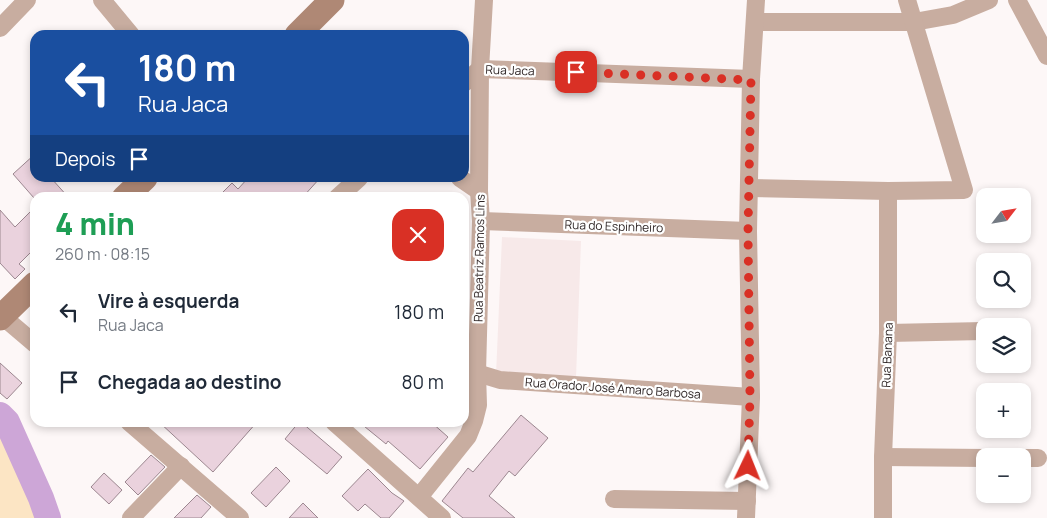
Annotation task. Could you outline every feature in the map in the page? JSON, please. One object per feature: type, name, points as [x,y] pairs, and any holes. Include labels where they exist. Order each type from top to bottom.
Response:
[{"type":"street","points":[[0,28],[27,0]]},
{"type":"street","points":[[102,0],[127,30]]},
{"type":"street","points":[[302,30],[332,0]]},
{"type":"street","name":"Rua Beatriz Ramos Lins","points":[[419,497],[468,436],[478,405],[470,368],[481,221],[479,191],[480,69],[484,0]]},
{"type":"street","points":[[614,498],[747,510],[750,397],[748,231],[751,80],[756,0]]},
{"type":"street","points":[[749,188],[888,191],[964,190],[906,0]]},
{"type":"street","points":[[756,22],[914,22],[953,15],[989,0]]},
{"type":"street","points":[[1017,0],[1047,56]]},
{"type":"street","points":[[469,79],[480,69]]},
{"type":"street","name":"Rua Jaca","points":[[480,69],[751,80]]},
{"type":"street","points":[[130,192],[141,182]]},
{"type":"street","points":[[344,192],[355,182]]},
{"type":"street","points":[[466,182],[479,191]]},
{"type":"street","name":"Rua Banana","points":[[883,518],[883,457],[888,333],[888,191]]},
{"type":"street","name":"Rua do Espinheiro","points":[[481,221],[748,231]]},
{"type":"street","points":[[30,289],[1,317],[30,340]]},
{"type":"street","points":[[888,333],[976,331]]},
{"type":"street","name":"Rua Orador José Amaro Barbosa","points":[[470,368],[500,380],[750,397]]},
{"type":"street","points":[[135,427],[240,518]]},
{"type":"street","points":[[340,427],[442,518]]},
{"type":"street","points":[[883,457],[976,458]]},
{"type":"street","points":[[131,518],[181,466]]},
{"type":"shaded area","points":[[502,237],[581,241],[576,378],[496,375]]},
{"type":"shaded area","points":[[7,422],[48,518],[0,518],[0,426]]},
{"type":"building","points":[[30,159],[30,182],[55,182],[64,192],[30,193],[13,174]]},
{"type":"building","points":[[244,182],[316,182],[307,192],[223,192],[232,183],[238,189]]},
{"type":"building","points":[[0,210],[15,227],[30,212],[30,253],[19,264],[25,269],[15,279],[0,263]]},
{"type":"building","points":[[0,363],[22,383],[7,399],[0,393]]},
{"type":"building","points":[[521,415],[548,438],[515,476],[509,471],[489,496],[515,518],[463,518],[442,501],[468,468],[473,472]]},
{"type":"building","points":[[164,427],[253,427],[213,472]]},
{"type":"building","points":[[295,427],[307,427],[342,457],[327,474],[285,439]]},
{"type":"building","points":[[365,427],[437,427],[448,437],[420,469],[388,441],[386,444]]},
{"type":"building","points":[[151,455],[165,467],[138,495],[125,482]]},
{"type":"building","points":[[276,467],[290,481],[266,507],[251,493]]},
{"type":"building","points":[[368,469],[392,493],[404,501],[389,518],[381,518],[365,504],[358,511],[342,496]]},
{"type":"building","points":[[104,473],[122,490],[109,504],[91,487]]},
{"type":"building","points":[[197,495],[211,507],[201,518],[174,518]]},
{"type":"building","points":[[303,503],[318,518],[289,518]]},
{"type":"waterway","points":[[0,415],[7,422],[48,518]]},
{"type":"route","points":[[576,72],[751,80],[748,231],[751,327],[748,466]]}]
